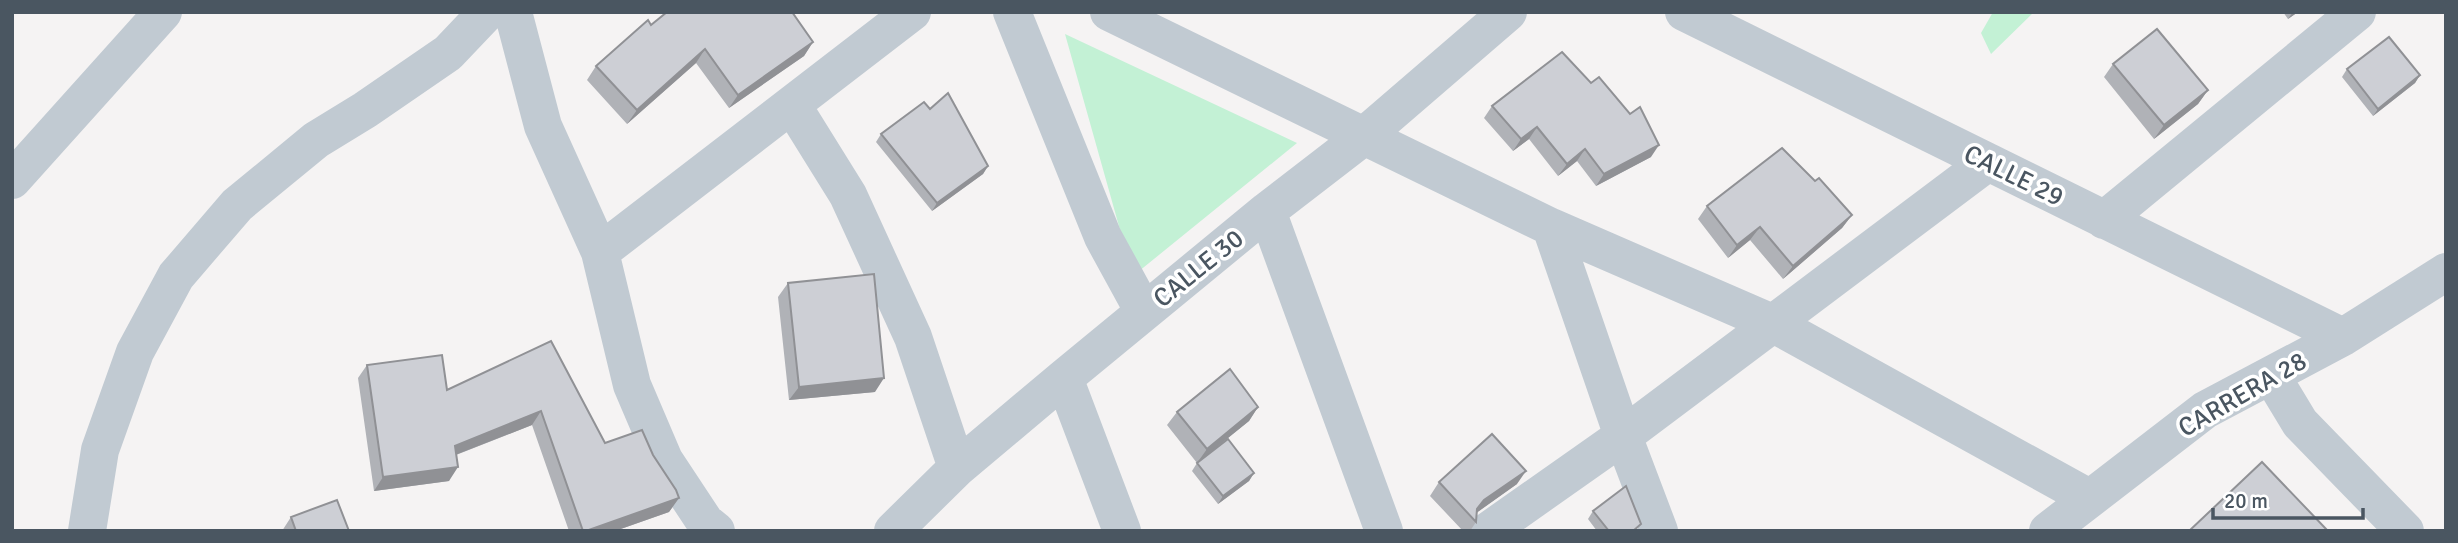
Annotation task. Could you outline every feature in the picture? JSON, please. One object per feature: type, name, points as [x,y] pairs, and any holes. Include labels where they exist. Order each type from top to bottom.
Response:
[{"type":"street","points":[[12,180],[163,12]]},
{"type":"street","points":[[87,531],[100,450],[135,352],[176,276],[237,205],[316,140],[448,53],[487,12]]},
{"type":"street","points":[[513,12],[542,127],[600,252],[632,385],[664,460],[699,528]]},
{"type":"street","points":[[600,252],[912,12]]},
{"type":"street","points":[[1012,12],[1102,237],[1144,312]]},
{"type":"street","points":[[1109,12],[1551,226],[1772,323],[2089,498]]},
{"type":"street","name":"CALLE 30","points":[[893,531],[957,468],[1064,377],[1267,211],[1363,137],[1508,12]]},
{"type":"street","name":"CALLE 29","points":[[1684,12],[2343,337]]},
{"type":"street","points":[[2104,220],[2357,12]]},
{"type":"street","points":[[792,105],[848,195],[897,301],[913,337],[957,468]]},
{"type":"street","points":[[1488,531],[1623,436],[1988,162]]},
{"type":"street","points":[[1267,211],[1384,531]]},
{"type":"street","points":[[1551,226],[1623,436],[1659,531]]},
{"type":"street","name":"CARRERA 28","points":[[2048,531],[2205,410],[2343,337],[2446,272]]},
{"type":"street","points":[[2271,375],[2300,423],[2405,531]]},
{"type":"street","points":[[1064,377],[1122,531]]},
{"type":"green space","points":[[1993,12],[2034,12],[1991,54],[1981,33]]},
{"type":"green space","points":[[1065,34],[1297,143],[1133,276]]},
{"type":"building","points":[[667,12],[792,12],[813,42],[738,95],[705,49],[637,110],[596,66],[648,20],[651,25]]},
{"type":"building","points":[[2157,29],[2208,90],[2164,125],[2113,64]]},
{"type":"building","points":[[2389,37],[2420,75],[2378,109],[2347,69]]},
{"type":"building","points":[[1562,52],[1591,83],[1599,77],[1630,114],[1640,107],[1659,145],[1604,174],[1585,149],[1567,164],[1537,127],[1521,139],[1492,106]]},
{"type":"building","points":[[948,93],[988,166],[937,203],[881,134],[924,102],[930,109]]},
{"type":"building","points":[[1782,148],[1815,181],[1819,178],[1852,215],[1793,266],[1760,227],[1737,245],[1707,206]]},
{"type":"building","points":[[874,274],[884,378],[799,387],[788,283]]},
{"type":"building","points":[[551,341],[605,443],[642,430],[653,455],[679,498],[583,531],[541,411],[455,446],[458,467],[383,477],[367,365],[442,355],[447,390]]},
{"type":"building","points":[[1230,369],[1258,407],[1207,449],[1177,412]]},
{"type":"building","points":[[1492,434],[1526,471],[1484,500],[1477,509],[1476,522],[1439,482]]},
{"type":"building","points":[[1228,439],[1254,473],[1223,496],[1197,463]]},
{"type":"building","points":[[2262,462],[2328,531],[2189,531]]},
{"type":"building","points":[[1626,486],[1641,524],[1633,531],[1609,531],[1593,511]]},
{"type":"building","points":[[337,500],[349,531],[296,531],[291,517]]}]
